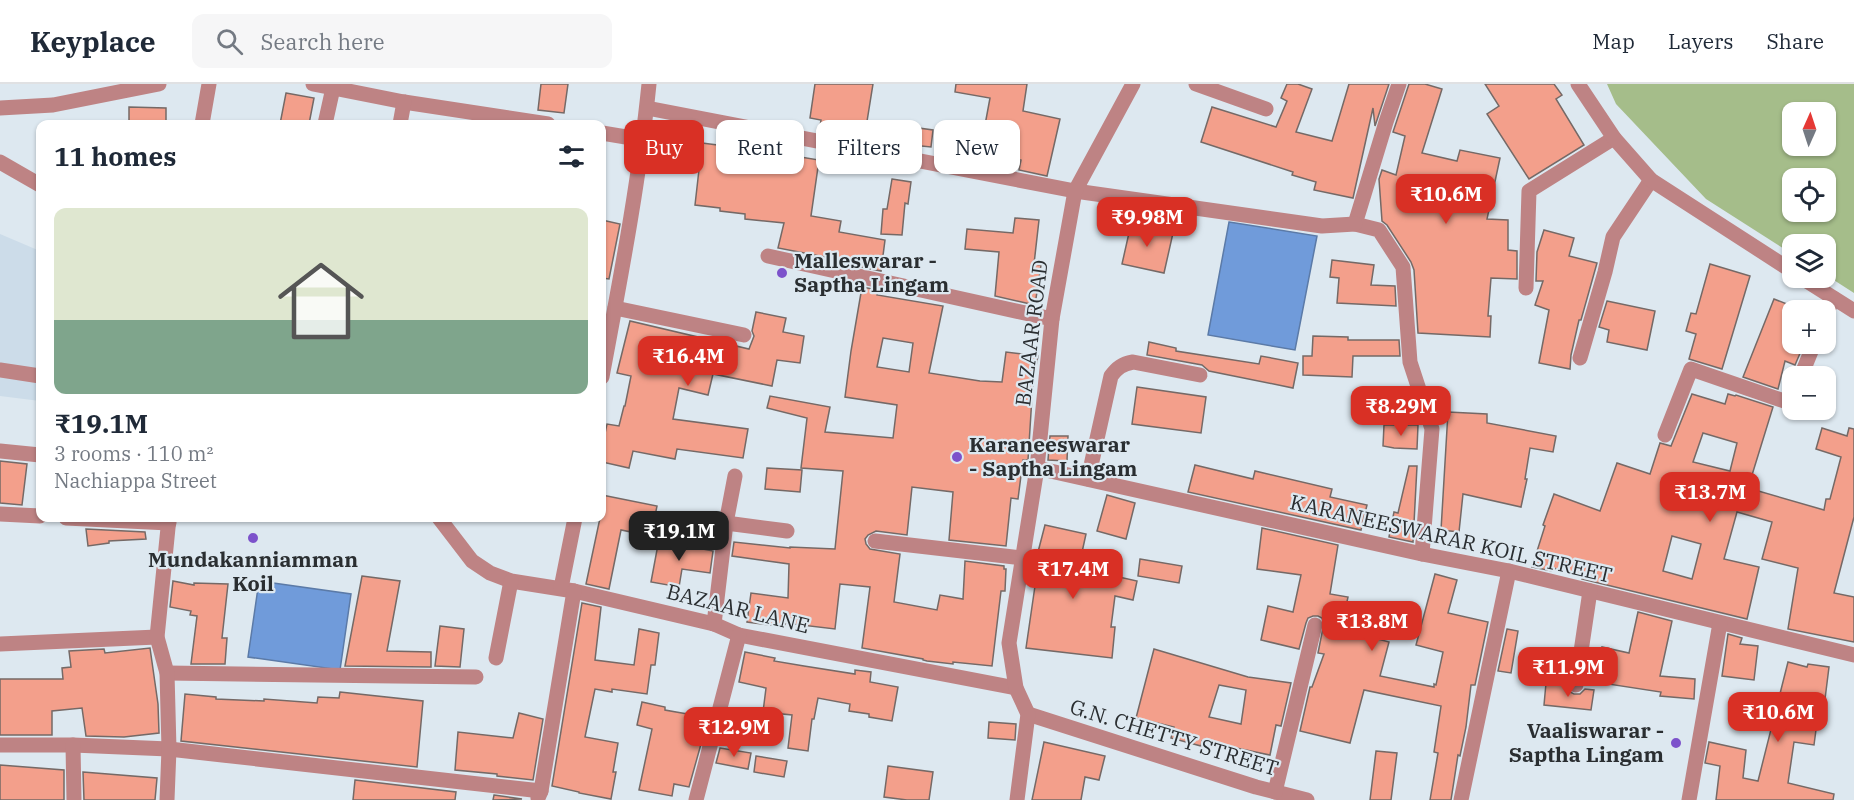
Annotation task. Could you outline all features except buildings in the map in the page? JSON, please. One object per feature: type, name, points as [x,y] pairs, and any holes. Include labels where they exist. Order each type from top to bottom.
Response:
[{"type":"street","points":[[0,108],[53,105],[159,84]]},
{"type":"street","points":[[203,120],[209,84]]},
{"type":"street","points":[[313,84],[404,102],[522,120]]},
{"type":"street","points":[[646,120],[649,84]]},
{"type":"street","name":"BAZAAR ROAD","points":[[1028,714],[1016,688],[1009,643],[1038,468],[1052,319],[1075,191],[1133,84]]},
{"type":"street","points":[[1196,84],[1266,109]]},
{"type":"street","points":[[1355,224],[1399,84]]},
{"type":"street","points":[[1578,84],[1614,138],[1651,180],[1782,265]]},
{"type":"street","points":[[327,120],[333,88]]},
{"type":"street","points":[[401,120],[404,102]]},
{"type":"street","points":[[647,108],[1075,191],[1322,226],[1355,224],[1379,230],[1403,267],[1410,362],[1432,429],[1422,554]]},
{"type":"street","points":[[606,134],[624,137]]},
{"type":"street","points":[[1526,288],[1528,191],[1614,138]]},
{"type":"street","points":[[0,162],[36,183]]},
{"type":"street","points":[[606,356],[638,174]]},
{"type":"street","points":[[1580,358],[1613,237],[1651,180]]},
{"type":"street","points":[[768,256],[1052,319]]},
{"type":"street","points":[[1818,288],[1854,311]]},
{"type":"street","points":[[615,308],[744,335]]},
{"type":"street","points":[[1088,479],[1111,376],[1116,369],[1132,362],[1200,375]]},
{"type":"street","points":[[1665,435],[1691,369],[1782,400]]},
{"type":"street","points":[[0,370],[36,375]]},
{"type":"street","points":[[0,451],[36,455]]},
{"type":"street","name":"KARANEESWARAR KOIL STREET","points":[[1038,468],[1422,554],[1509,571],[1854,655]]},
{"type":"street","points":[[714,624],[726,523],[735,476]]},
{"type":"street","points":[[0,514],[36,516]]},
{"type":"street","points":[[167,800],[169,749],[167,674],[157,637],[169,522]]},
{"type":"street","name":"BAZAAR LANE","points":[[442,522],[472,561],[490,573],[511,581],[568,590],[714,624],[738,634],[1016,688]]},
{"type":"street","points":[[0,745],[169,749],[539,795],[568,590],[575,522]]},
{"type":"street","points":[[726,523],[787,531]]},
{"type":"street","points":[[875,541],[1023,558]]},
{"type":"street","points":[[1461,800],[1509,571]]},
{"type":"street","points":[[496,658],[511,581]]},
{"type":"street","points":[[1576,684],[1590,591]]},
{"type":"street","points":[[1689,800],[1719,623]]},
{"type":"street","points":[[1275,792],[1316,625]]},
{"type":"street","points":[[696,800],[738,634]]},
{"type":"street","points":[[0,644],[157,637]]},
{"type":"street","points":[[167,674],[476,677]]},
{"type":"street","points":[[1017,800],[1028,714]]},
{"type":"street","name":"G.N. CHETTY STREET","points":[[1028,714],[1254,794],[1275,792],[1307,800]]},
{"type":"street","points":[[73,745],[74,800]]},
{"type":"shaded area","points":[[0,234],[36,249],[36,400],[0,396]]},
{"type":"green space","points":[[1607,84],[1854,84],[1854,293],[1836,281],[1836,234],[1782,234],[1782,248],[1706,199],[1616,104]]},
{"type":"water","points":[[1229,222],[1317,236],[1295,350],[1208,335]]},
{"type":"water","points":[[259,581],[351,594],[340,670],[248,657]]},
{"type":"place","name":"Malleswarar - Saptha Lingam","points":[[782,273]]},
{"type":"place","name":"Karaneeswarar - Saptha Lingam","points":[[957,457]]},
{"type":"place","name":"Mundakanniamman Koil","points":[[253,538]]},
{"type":"place","name":"Vaaliswarar - Saptha Lingam","points":[[1676,743]]}]
